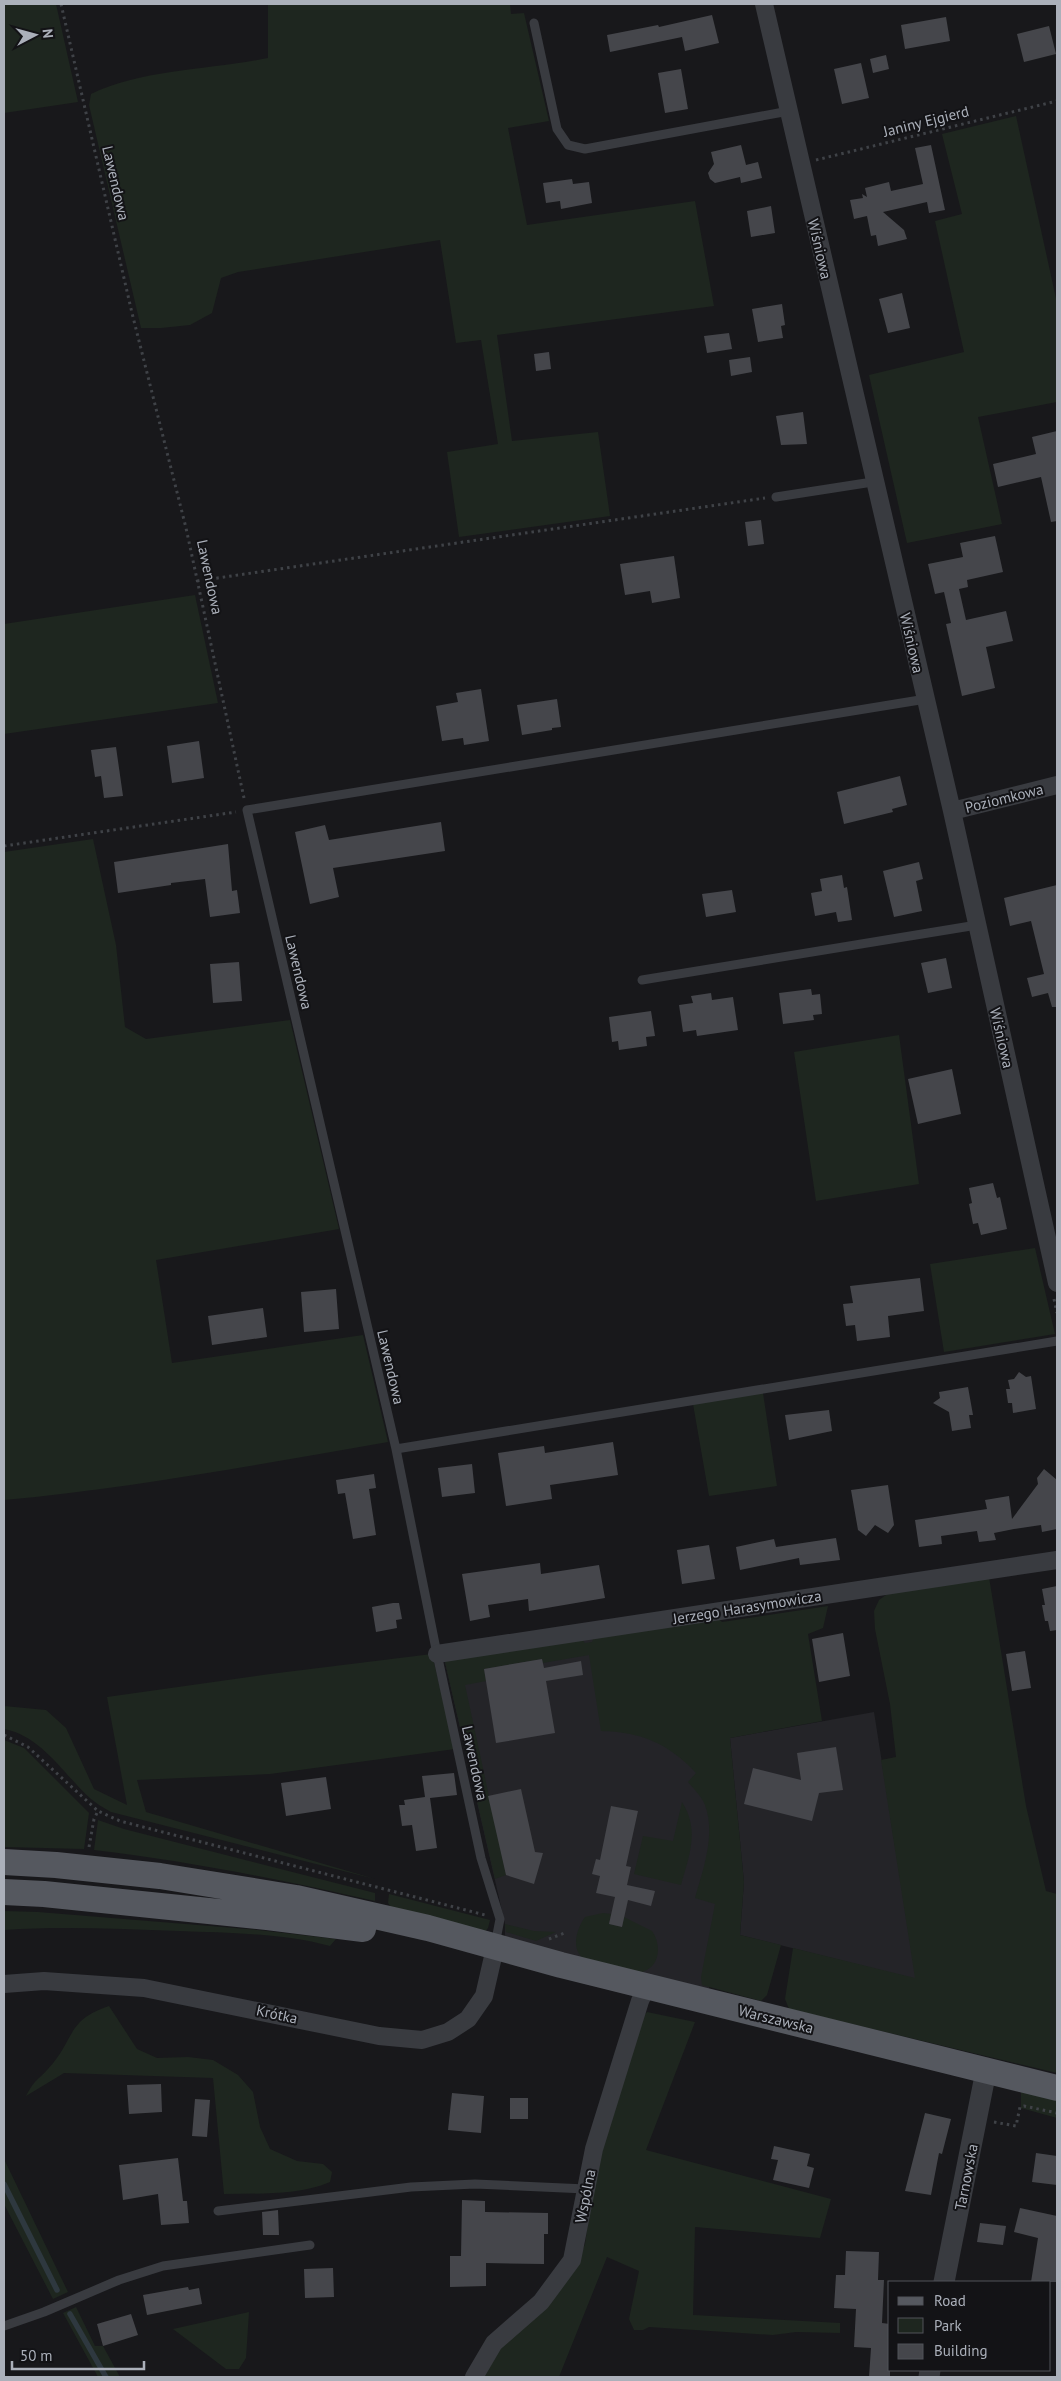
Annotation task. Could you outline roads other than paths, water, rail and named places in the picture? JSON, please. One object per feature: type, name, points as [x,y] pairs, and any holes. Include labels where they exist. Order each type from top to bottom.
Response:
[{"type":"main road","points":[[4,1862],[56,1865],[208,1882],[361,1912],[428,1928],[495,1948]]},
{"type":"main road","points":[[4,1892],[44,1894],[267,1916],[444,1943],[495,1948]]},
{"type":"main road","name":"Warszawska","points":[[495,1948],[1057,2088]]},
{"type":"street","name":"Wiśniowa","points":[[764,4],[952,811],[1057,1284]]},
{"type":"street","name":"Poziomkowa","points":[[952,811],[1057,785]]},
{"type":"street","name":"Jerzego Harasymowicza","points":[[437,1654],[1057,1560]]},
{"type":"street","name":"Krótka","points":[[4,1984],[44,1981],[144,1988],[379,2036],[422,2040],[448,2032],[468,2019],[484,1996],[495,1948]]},
{"type":"street","name":"Wspólna","points":[[474,2377],[494,2344],[541,2302],[572,2260],[594,2150],[640,2001],[647,1986]]},
{"type":"street","name":"Tarnowska","points":[[944,2281],[986,2071]]},
{"type":"lane","points":[[534,23],[557,129],[568,145],[586,149],[788,111]]},
{"type":"lane","points":[[776,496],[866,483],[874,480]]},
{"type":"lane","name":"Lawendowa","points":[[495,1948],[500,1919],[481,1858],[437,1654],[396,1449],[247,810],[926,700]]},
{"type":"lane","points":[[642,980],[977,925]]},
{"type":"lane","points":[[396,1449],[1057,1341]]},
{"type":"lane","points":[[218,2211],[412,2187],[475,2184],[586,2189]]},
{"type":"lane","points":[[4,2326],[44,2312],[119,2280],[163,2266],[310,2246]]},
{"type":"waterway","points":[[4,2184],[57,2290]]},
{"type":"waterway","points":[[70,2314],[106,2377]]}]
